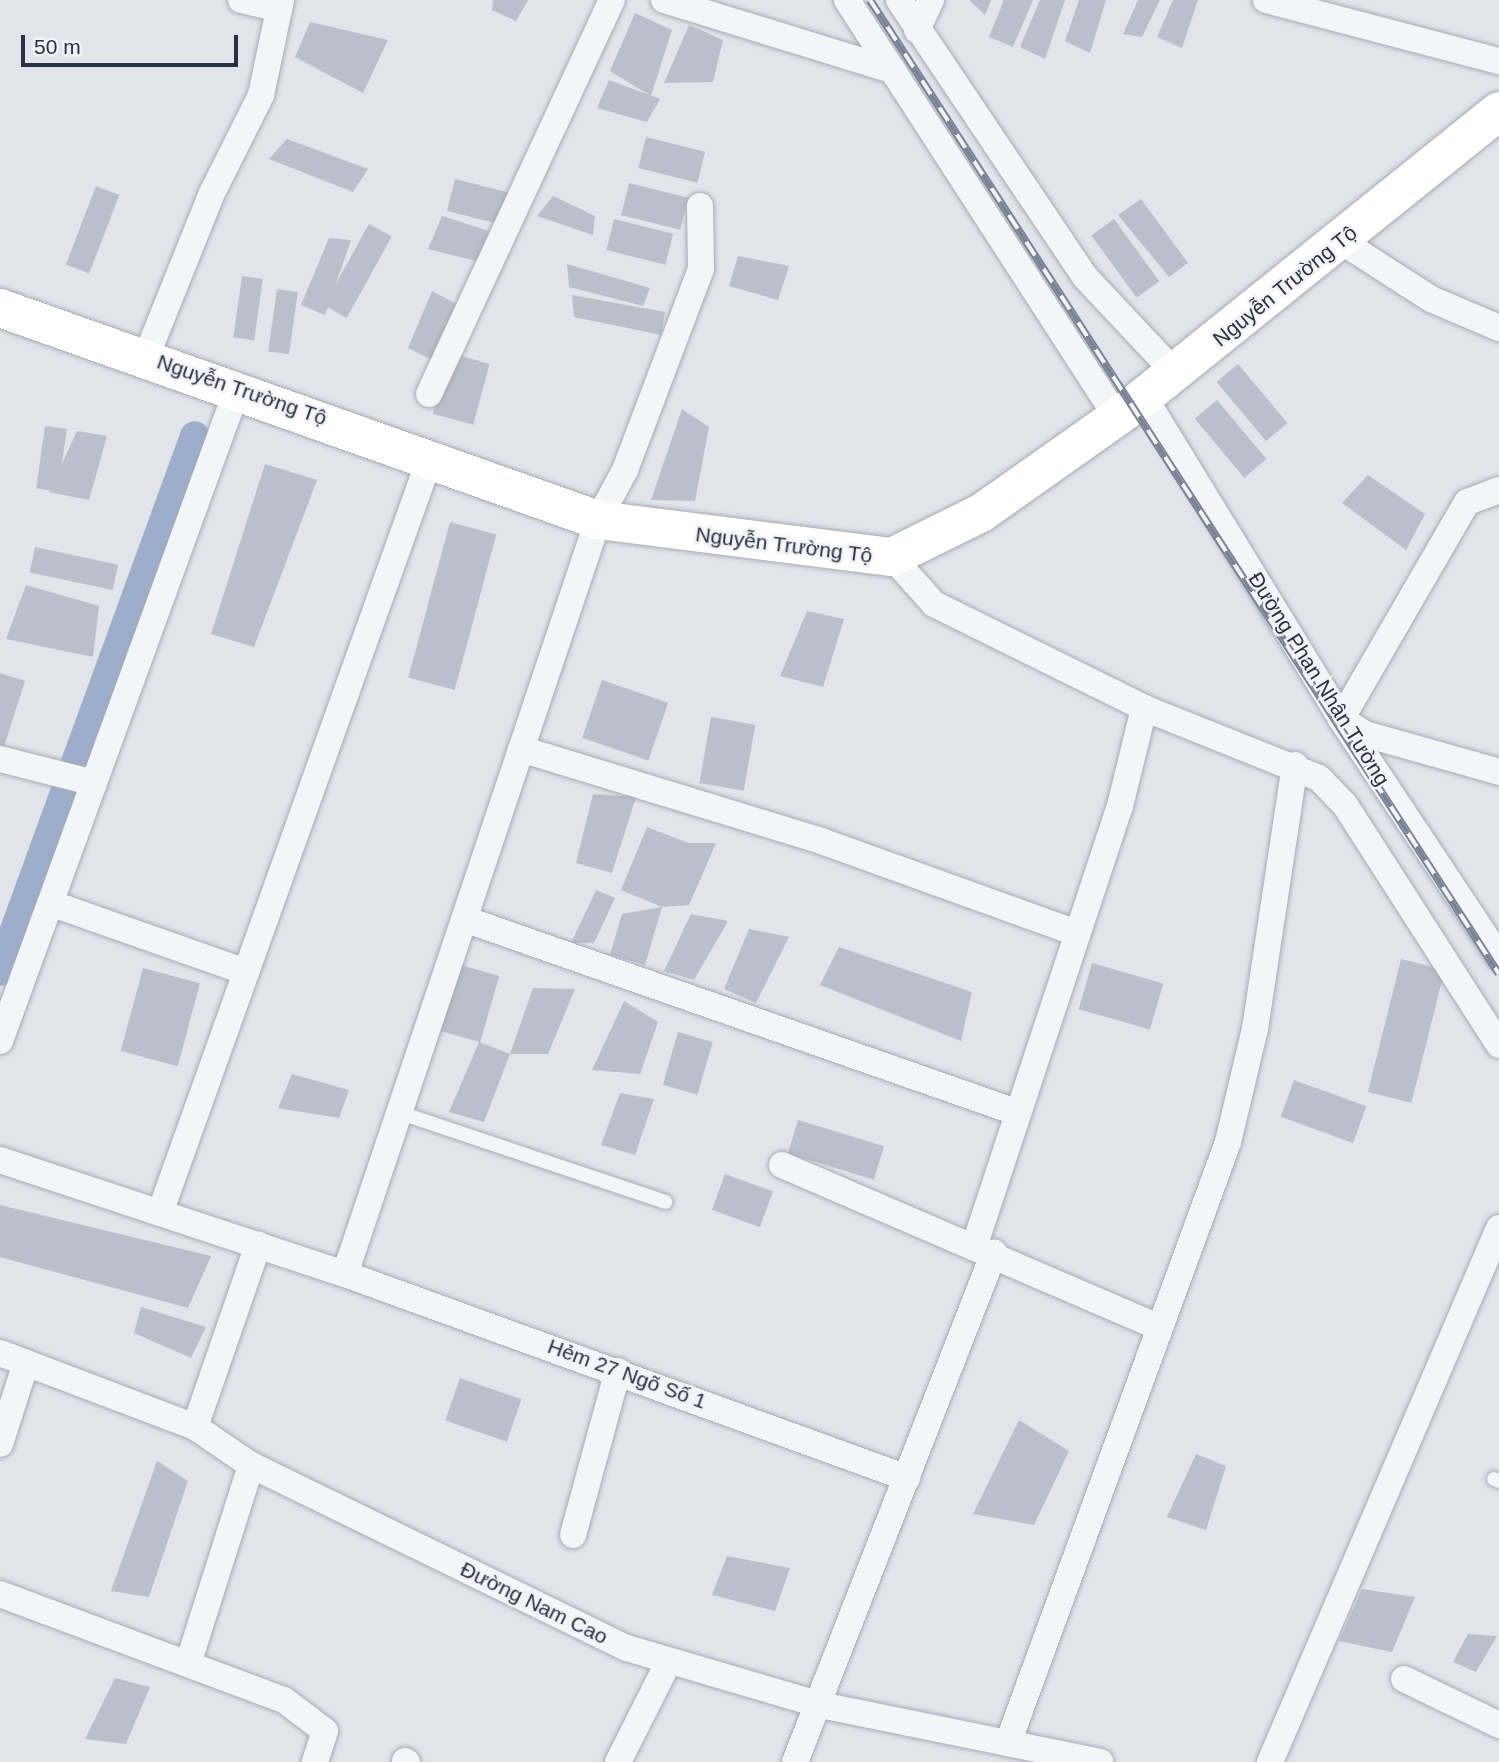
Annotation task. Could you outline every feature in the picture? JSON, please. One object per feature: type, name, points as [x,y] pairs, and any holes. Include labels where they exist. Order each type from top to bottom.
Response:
[{"type":"main road","name":"Nguyễn Trường Tộ","points":[[0,308],[238,387],[598,520],[892,557],[981,513],[1175,373],[1499,111]]},
{"type":"street","points":[[146,357],[211,195],[261,95],[280,5],[241,0]]},
{"type":"street","points":[[429,394],[612,0]]},
{"type":"street","points":[[664,0],[892,70]]},
{"type":"street","name":"Đường Phan Nhân Tường","points":[[847,0],[892,70],[1130,406],[1499,957]]},
{"type":"street","points":[[899,0],[1085,277],[1175,373]]},
{"type":"street","points":[[917,30],[931,0]]},
{"type":"street","points":[[1266,0],[1499,61]]},
{"type":"street","points":[[345,1274],[467,920],[598,520],[625,470],[701,269],[701,206]]},
{"type":"street","points":[[1341,241],[1431,299],[1499,328]]},
{"type":"street","points":[[0,1041],[238,387]]},
{"type":"street","points":[[160,1213],[430,458]]},
{"type":"street","points":[[1499,490],[1466,502],[1341,719],[1365,734],[1499,772]]},
{"type":"street","points":[[892,557],[934,604],[1144,708],[1295,765],[1319,778],[1345,805],[1499,1045]]},
{"type":"street","points":[[795,1762],[821,1705],[908,1478],[985,1248],[1016,1112],[1120,806],[1144,708]]},
{"type":"street","points":[[521,749],[794,833],[1077,933]]},
{"type":"street","points":[[0,759],[93,783]]},
{"type":"street","points":[[1008,1743],[1158,1327],[1228,1142],[1255,1029],[1295,765]]},
{"type":"street","points":[[50,903],[246,972]]},
{"type":"street","points":[[467,920],[1016,1112]]},
{"type":"street","name":"Hẻm 27 Ngõ Số 1","points":[[0,1160],[345,1274],[908,1478]]},
{"type":"street","points":[[782,1166],[985,1248],[1158,1327]]},
{"type":"street","points":[[1270,1762],[1499,1228]]},
{"type":"street","points":[[195,1427],[258,1245]]},
{"type":"street","name":"Đường Nam Cao","points":[[0,1353],[195,1427],[251,1465],[627,1648],[821,1705],[1100,1762]]},
{"type":"street","points":[[0,1444],[26,1363]]},
{"type":"street","points":[[573,1535],[618,1371]]},
{"type":"street","points":[[188,1664],[251,1465]]},
{"type":"street","points":[[0,1594],[188,1664],[315,1717],[325,1731],[315,1762]]},
{"type":"street","points":[[618,1762],[669,1661]]},
{"type":"street","points":[[1404,1679],[1499,1726]]},
{"type":"lane","points":[[401,1113],[665,1202]]},
{"type":"building","points":[[493,0],[528,0],[516,21],[492,10]]},
{"type":"building","points":[[969,0],[991,0],[985,15]]},
{"type":"building","points":[[1004,0],[1033,0],[1013,47],[989,37]]},
{"type":"building","points":[[1040,0],[1065,0],[1045,59],[1020,47]]},
{"type":"building","points":[[1079,0],[1106,0],[1090,53],[1065,41]]},
{"type":"building","points":[[1138,0],[1160,0],[1142,37],[1123,34]]},
{"type":"building","points":[[1173,0],[1198,0],[1182,48],[1157,37]]},
{"type":"building","points":[[635,13],[672,30],[651,96],[610,71]]},
{"type":"building","points":[[310,22],[388,40],[363,93],[295,57]]},
{"type":"building","points":[[689,25],[723,40],[713,82],[664,83]]},
{"type":"building","points":[[609,80],[660,99],[647,122],[597,108]]},
{"type":"building","points":[[646,137],[705,152],[697,183],[638,168]]},
{"type":"building","points":[[287,139],[368,169],[353,192],[269,159]]},
{"type":"building","points":[[455,179],[515,194],[507,226],[447,211]]},
{"type":"building","points":[[629,183],[688,198],[680,230],[621,215]]},
{"type":"building","points":[[96,186],[119,195],[89,273],[66,264]]},
{"type":"building","points":[[553,196],[595,216],[593,235],[537,216]]},
{"type":"building","points":[[1141,199],[1188,263],[1169,277],[1118,215]]},
{"type":"building","points":[[442,216],[498,234],[488,264],[428,249]]},
{"type":"building","points":[[614,219],[673,234],[665,265],[606,250]]},
{"type":"building","points":[[1114,219],[1159,281],[1137,298],[1091,235]]},
{"type":"building","points":[[369,224],[392,237],[347,318],[324,305]]},
{"type":"building","points":[[329,238],[351,240],[325,315],[301,305]]},
{"type":"building","points":[[738,256],[789,266],[778,300],[729,286]]},
{"type":"building","points":[[567,264],[650,288],[643,306],[569,287]]},
{"type":"building","points":[[242,276],[263,279],[254,340],[233,337]]},
{"type":"building","points":[[277,289],[298,292],[289,354],[268,351]]},
{"type":"building","points":[[432,291],[466,309],[432,360],[408,348]]},
{"type":"building","points":[[572,295],[665,312],[661,335],[574,317]]},
{"type":"building","points":[[449,353],[490,364],[473,425],[433,414]]},
{"type":"building","points":[[1238,364],[1287,423],[1266,441],[1217,382]]},
{"type":"building","points":[[1217,400],[1266,459],[1244,478],[1195,419]]},
{"type":"building","points":[[682,409],[709,427],[695,501],[651,500]]},
{"type":"building","points":[[45,426],[67,429],[58,491],[36,488]]},
{"type":"building","points":[[77,431],[107,436],[89,500],[49,492]]},
{"type":"building","points":[[265,464],[317,480],[254,647],[211,634]]},
{"type":"building","points":[[1368,475],[1425,514],[1406,550],[1342,503]]},
{"type":"building","points":[[450,522],[496,534],[455,690],[408,678]]},
{"type":"building","points":[[35,547],[118,565],[113,590],[30,572]]},
{"type":"building","points":[[26,585],[99,606],[93,657],[6,639]]},
{"type":"building","points":[[807,611],[844,619],[823,687],[780,676]]},
{"type":"building","points":[[0,673],[25,681],[3,750],[0,749]]},
{"type":"building","points":[[602,680],[668,703],[648,760],[582,738]]},
{"type":"building","points":[[711,717],[755,725],[744,791],[699,783]]},
{"type":"building","points":[[593,794],[636,797],[612,873],[576,863]]},
{"type":"building","points":[[647,827],[688,843],[716,843],[689,905],[662,907],[621,890]]},
{"type":"building","points":[[596,890],[615,898],[594,943],[571,943]]},
{"type":"building","points":[[662,907],[645,965],[610,955],[622,914]]},
{"type":"building","points":[[691,914],[728,921],[694,980],[664,971]]},
{"type":"building","points":[[749,929],[789,937],[756,1003],[724,989]]},
{"type":"building","points":[[839,947],[972,992],[961,1041],[820,985]]},
{"type":"building","points":[[1401,959],[1445,970],[1412,1103],[1368,1092]]},
{"type":"building","points":[[454,963],[499,976],[480,1042],[435,1029]]},
{"type":"building","points":[[1092,963],[1163,983],[1150,1030],[1079,1009]]},
{"type":"building","points":[[143,968],[200,983],[178,1066],[121,1051]]},
{"type":"building","points":[[533,988],[575,989],[548,1054],[510,1054]]},
{"type":"building","points":[[624,1001],[658,1022],[640,1074],[592,1070]]},
{"type":"building","points":[[678,1032],[713,1042],[697,1095],[663,1085]]},
{"type":"building","points":[[479,1042],[510,1054],[484,1122],[449,1112]]},
{"type":"building","points":[[292,1074],[349,1090],[339,1118],[278,1108]]},
{"type":"building","points":[[1294,1080],[1366,1106],[1353,1143],[1281,1117]]},
{"type":"building","points":[[620,1093],[654,1099],[635,1155],[601,1145]]},
{"type":"building","points":[[798,1120],[884,1146],[874,1180],[788,1153]]},
{"type":"building","points":[[725,1174],[773,1191],[760,1227],[712,1210]]},
{"type":"building","points":[[0,1205],[211,1256],[188,1308],[0,1257]]},
{"type":"building","points":[[141,1307],[206,1327],[191,1358],[134,1333]]},
{"type":"building","points":[[460,1378],[521,1399],[507,1442],[445,1421]]},
{"type":"building","points":[[1019,1420],[1069,1451],[1034,1525],[973,1514]]},
{"type":"building","points":[[1196,1454],[1226,1466],[1206,1530],[1167,1517]]},
{"type":"building","points":[[157,1461],[188,1481],[149,1597],[111,1591]]},
{"type":"building","points":[[727,1556],[790,1568],[775,1611],[712,1595]]},
{"type":"building","points":[[1362,1589],[1415,1597],[1392,1652],[1339,1641]]},
{"type":"building","points":[[1468,1634],[1497,1636],[1476,1672],[1453,1662]]},
{"type":"building","points":[[115,1678],[150,1687],[126,1744],[85,1739]]},
{"type":"waterway","points":[[0,971],[195,436]]},
{"type":"railway","points":[[870,0],[1499,974]]}]
